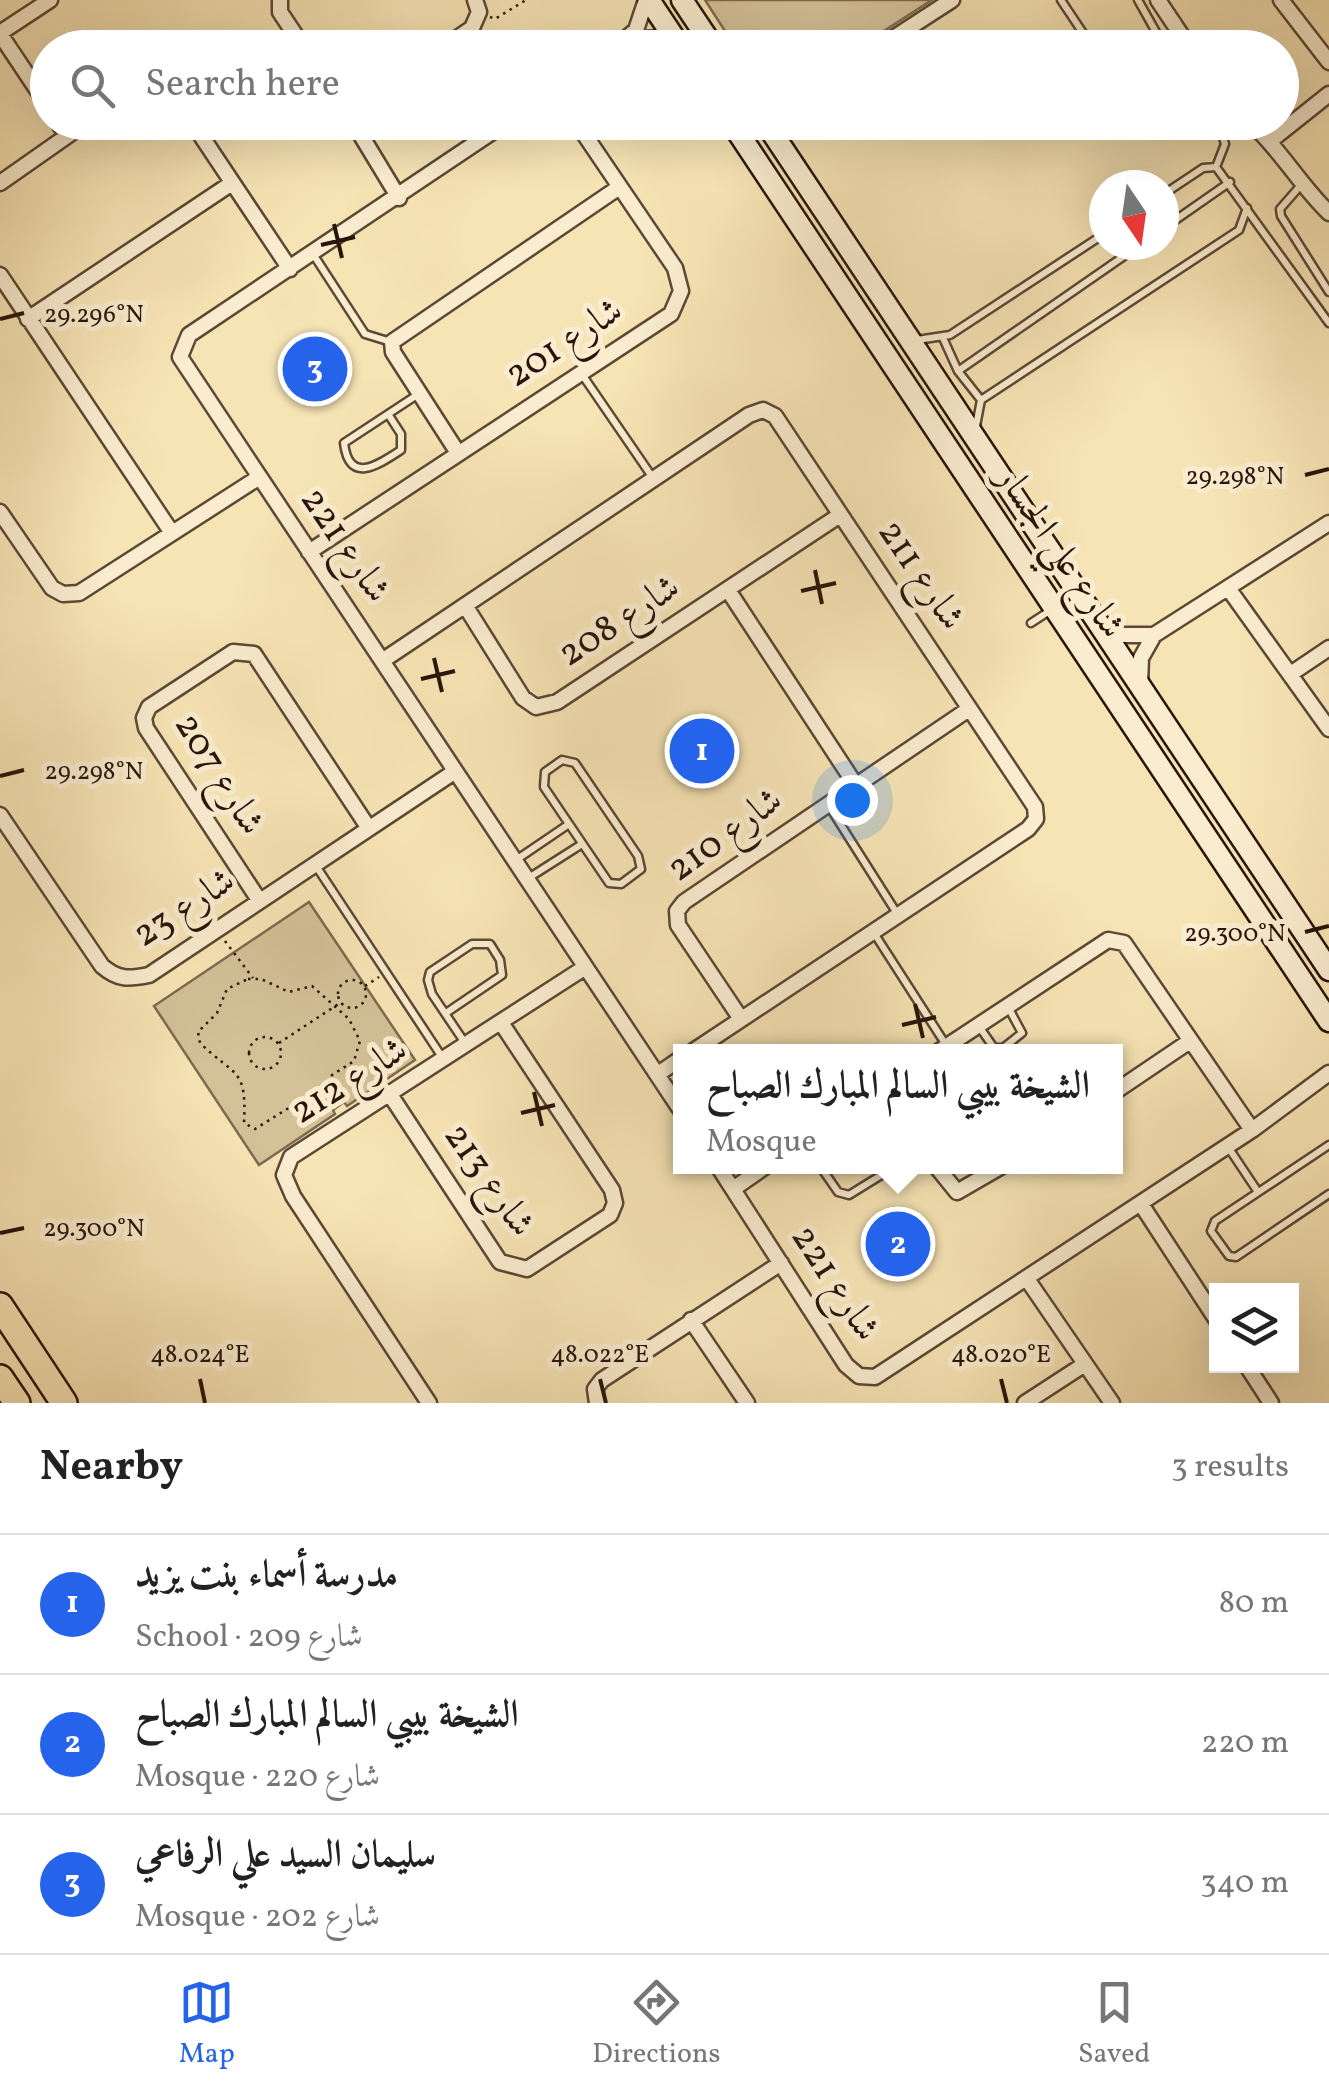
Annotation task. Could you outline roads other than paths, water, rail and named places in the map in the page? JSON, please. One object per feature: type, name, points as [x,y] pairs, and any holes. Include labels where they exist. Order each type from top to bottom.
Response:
[{"type":"highway","points":[[0,1306],[64,1403]]},
{"type":"highway","points":[[0,1378],[17,1403]]},
{"type":"street","points":[[30,79],[0,34],[50,0]]},
{"type":"street","points":[[279,0],[280,12],[292,30]]},
{"type":"street","points":[[647,0],[668,30]]},
{"type":"street","points":[[633,30],[640,22],[647,0]]},
{"type":"street","points":[[682,0],[702,30]]},
{"type":"street","points":[[906,30],[952,0]]},
{"type":"street","points":[[1158,0],[1178,30]]},
{"type":"street","points":[[1281,0],[1329,62]]},
{"type":"street","points":[[469,30],[477,6]]},
{"type":"street","points":[[1299,118],[1329,94]]},
{"type":"street","points":[[0,183],[49,140]]},
{"type":"street","points":[[204,140],[290,269]]},
{"type":"street","points":[[364,140],[398,198]]},
{"type":"street","name":"شارع 221","points":[[481,140],[189,336],[180,357],[673,1098]]},
{"type":"street","name":"شارع 201","points":[[309,552],[670,314],[681,291],[675,268],[587,140]]},
{"type":"street","name":"شارع علي الجسار","points":[[742,140],[1329,1021]]},
{"type":"street","name":"شارع علي الجسار","points":[[785,140],[837,231],[1329,970]]},
{"type":"street","points":[[1270,141],[1300,185],[1329,213]]},
{"type":"street","points":[[28,318],[232,183]]},
{"type":"street","points":[[458,453],[393,352],[392,342],[618,188]]},
{"type":"street","points":[[813,247],[828,243],[837,231]]},
{"type":"street","points":[[0,274],[172,533]]},
{"type":"street","points":[[848,300],[860,288],[873,285]]},
{"type":"street","name":"شارع 211","points":[[382,661],[748,415],[764,410],[776,416],[1034,807],[1036,819],[1028,829],[704,1044]]},
{"type":"street","points":[[0,512],[52,588],[63,594],[79,593],[258,478]]},
{"type":"street","name":"شارع 208","points":[[466,607],[523,698],[536,707],[557,702],[840,515]]},
{"type":"street","points":[[1140,686],[1141,658],[1154,635],[1329,524]]},
{"type":"street","points":[[1228,588],[1329,729]]},
{"type":"street","points":[[728,590],[855,784]]},
{"type":"street","points":[[1106,635],[1154,635]]},
{"type":"street","points":[[1292,673],[1329,648]]},
{"type":"street","name":"شارع 207","points":[[259,900],[146,728],[144,718],[149,708],[232,652],[254,654],[368,827]]},
{"type":"street","name":"شارع 210","points":[[741,1019],[678,925],[677,911],[684,902],[968,708]]},
{"type":"street","name":"شارع 23","points":[[0,815],[102,966],[115,977],[149,975],[454,772]]},
{"type":"street","points":[[1199,826],[1213,822],[1223,811]]},
{"type":"street","points":[[1214,848],[1224,835],[1238,833]]},
{"type":"street","points":[[948,1044],[1108,940],[1117,939],[1124,943],[1252,1130]]},
{"type":"street","name":"شارع 212","points":[[429,1403],[293,1196],[284,1176],[291,1157],[584,968]]},
{"type":"street","name":"شارع 213","points":[[391,1096],[500,1262],[512,1269],[527,1269],[610,1215],[615,1203],[612,1190],[502,1024]]},
{"type":"street","points":[[1123,1087],[1190,1041]]},
{"type":"street","points":[[658,1074],[673,1064]]},
{"type":"street","name":"شارع 221","points":[[723,1174],[846,1365],[867,1378],[883,1374],[1326,1079]]},
{"type":"street","points":[[732,1189],[754,1174]]},
{"type":"street","points":[[942,1174],[957,1192],[988,1174]]},
{"type":"street","points":[[1141,1204],[1209,1308]]},
{"type":"street","points":[[596,1403],[595,1389],[602,1380],[781,1263]]},
{"type":"street","points":[[1027,1279],[1112,1403]]},
{"type":"street","points":[[691,1320],[746,1403]]},
{"type":"street","points":[[1025,1403],[1084,1364]]},
{"type":"street","points":[[1252,1373],[1271,1403]]},
{"type":"lane","points":[[1061,0],[1081,30]]},
{"type":"lane","points":[[1138,0],[1156,30]]},
{"type":"lane","points":[[1216,167],[1223,140]]},
{"type":"lane","points":[[1216,167],[1329,322]]},
{"type":"lane","points":[[1179,184],[1203,168],[1216,167]]},
{"type":"lane","points":[[1179,218],[1230,182]]},
{"type":"lane","points":[[1300,185],[1280,208],[1281,216],[1329,292]]},
{"type":"lane","points":[[981,400],[1238,230],[1247,208]]},
{"type":"lane","points":[[909,340],[944,338],[1089,244]]},
{"type":"lane","points":[[313,254],[365,334],[392,342]]},
{"type":"lane","points":[[958,372],[1119,260]]},
{"type":"lane","points":[[944,338],[958,372],[981,400],[977,441]]},
{"type":"lane","points":[[580,372],[654,480]]},
{"type":"lane","points":[[388,414],[401,434],[401,450],[369,470],[350,464],[344,443],[418,394]]},
{"type":"lane","points":[[1031,623],[1054,608]]},
{"type":"lane","points":[[562,760],[576,763],[638,856],[641,868],[621,884],[609,882],[569,824],[542,779],[562,760]]},
{"type":"lane","points":[[826,803],[899,916]]},
{"type":"lane","points":[[514,862],[569,824]]},
{"type":"lane","points":[[526,880],[582,844]]},
{"type":"lane","points":[[314,863],[445,1060]]},
{"type":"lane","points":[[873,932],[940,1044]]},
{"type":"lane","points":[[446,1012],[502,975],[500,960],[490,944],[472,944],[430,972],[429,988],[467,1046]]},
{"type":"lane","points":[[1007,1006],[1022,1029],[1018,1039],[1008,1044]]},
{"type":"lane","points":[[978,1025],[993,1044]]},
{"type":"lane","points":[[1329,1145],[1211,1227],[1233,1257],[1329,1194]]},
{"type":"lane","points":[[1228,1147],[1258,1192]]},
{"type":"lane","points":[[826,1174],[838,1192],[849,1194],[883,1174]]},
{"type":"place","name":"سليمان السيد علي الرفاعي","points":[[315,369]]},
{"type":"place","name":"مدرسة أسماء بنت يزيد","points":[[702,751]]},
{"type":"place","name":"الشيخة بيبي السالم المبارك الصباح","points":[[898,1244]]}]
